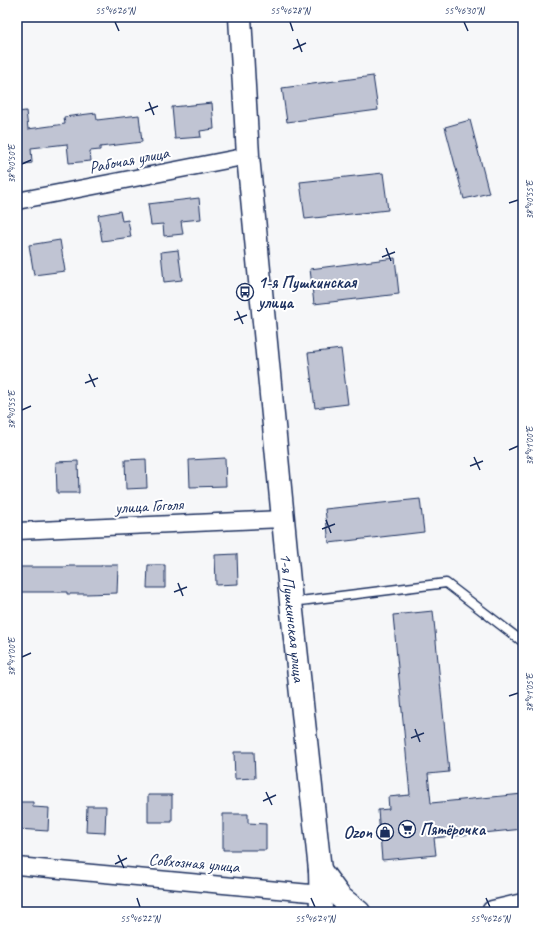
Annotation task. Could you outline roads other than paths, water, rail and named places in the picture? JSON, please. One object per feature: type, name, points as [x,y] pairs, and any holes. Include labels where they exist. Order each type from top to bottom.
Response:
[{"type":"main road","name":"1-я Пушкинская улица","points":[[240,17],[248,156],[291,602],[320,870],[321,903]]},
{"type":"main road","points":[[320,870],[340,897],[359,912]]},
{"type":"main road","points":[[493,912],[523,905]]},
{"type":"street","name":"Рабочая улица","points":[[17,201],[248,156]]},
{"type":"street","name":"улица Гоголя","points":[[17,531],[283,519]]},
{"type":"street","name":"Совхозная улица","points":[[17,866],[321,903]]},
{"type":"lane","points":[[291,602],[446,583],[523,642]]},
{"type":"place","name":"1-я Пушкинская улица","points":[[245,292]]},
{"type":"place","name":"Пятёрочка","points":[[407,829]]},
{"type":"place","name":"Ozon","points":[[385,832]]}]
